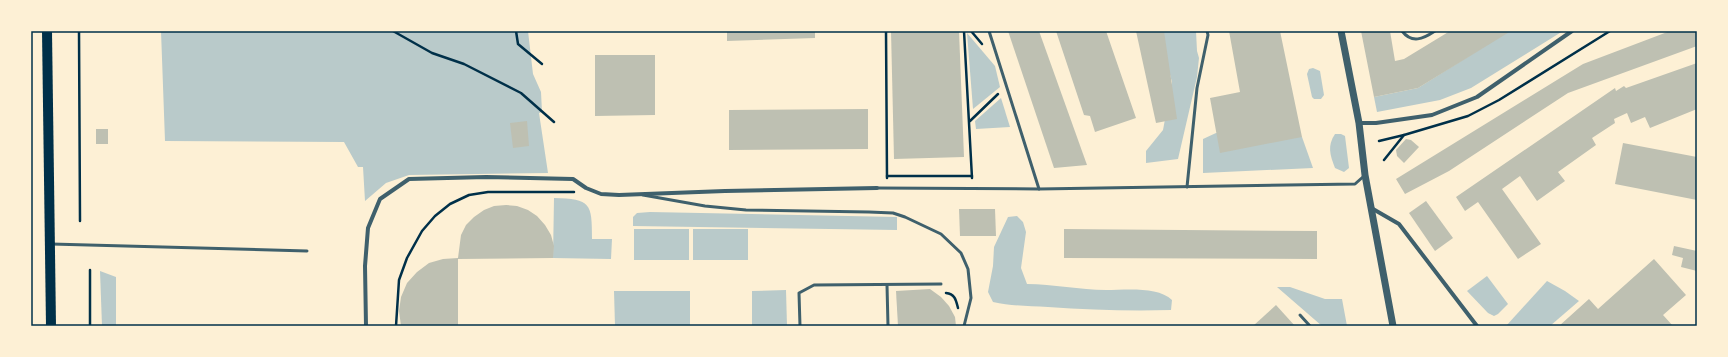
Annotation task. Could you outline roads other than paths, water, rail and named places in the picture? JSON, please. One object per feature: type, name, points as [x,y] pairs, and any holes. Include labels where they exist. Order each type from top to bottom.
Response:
[{"type":"main road","points":[[47,31],[51,326]]},
{"type":"street","points":[[1341,31],[1359,123],[1365,175],[1373,208],[1393,326]]},
{"type":"street","points":[[1359,123],[1376,123],[1432,115],[1477,97],[1572,31]]},
{"type":"street","points":[[366,326],[365,266],[368,228],[380,199],[409,179],[486,177],[573,178],[586,188],[602,194],[877,188]]},
{"type":"street","points":[[1373,208],[1398,224],[1477,326]]},
{"type":"lane","points":[[989,31],[1039,189]]},
{"type":"lane","points":[[1187,187],[1198,88],[1208,35],[1207,31]]},
{"type":"lane","points":[[1402,31],[1406,36],[1417,40],[1422,39],[1434,31]]},
{"type":"lane","points":[[877,188],[1039,189],[1355,184],[1365,175]]},
{"type":"lane","points":[[636,194],[705,206],[746,210],[894,213],[905,217],[941,234],[961,253],[968,269],[971,298],[964,326]]},
{"type":"lane","points":[[50,244],[307,251]]},
{"type":"lane","points":[[887,284],[888,326]]},
{"type":"lane","points":[[800,326],[799,293],[814,285],[941,284]]},
{"type":"lane","points":[[1300,315],[1310,326]]}]
